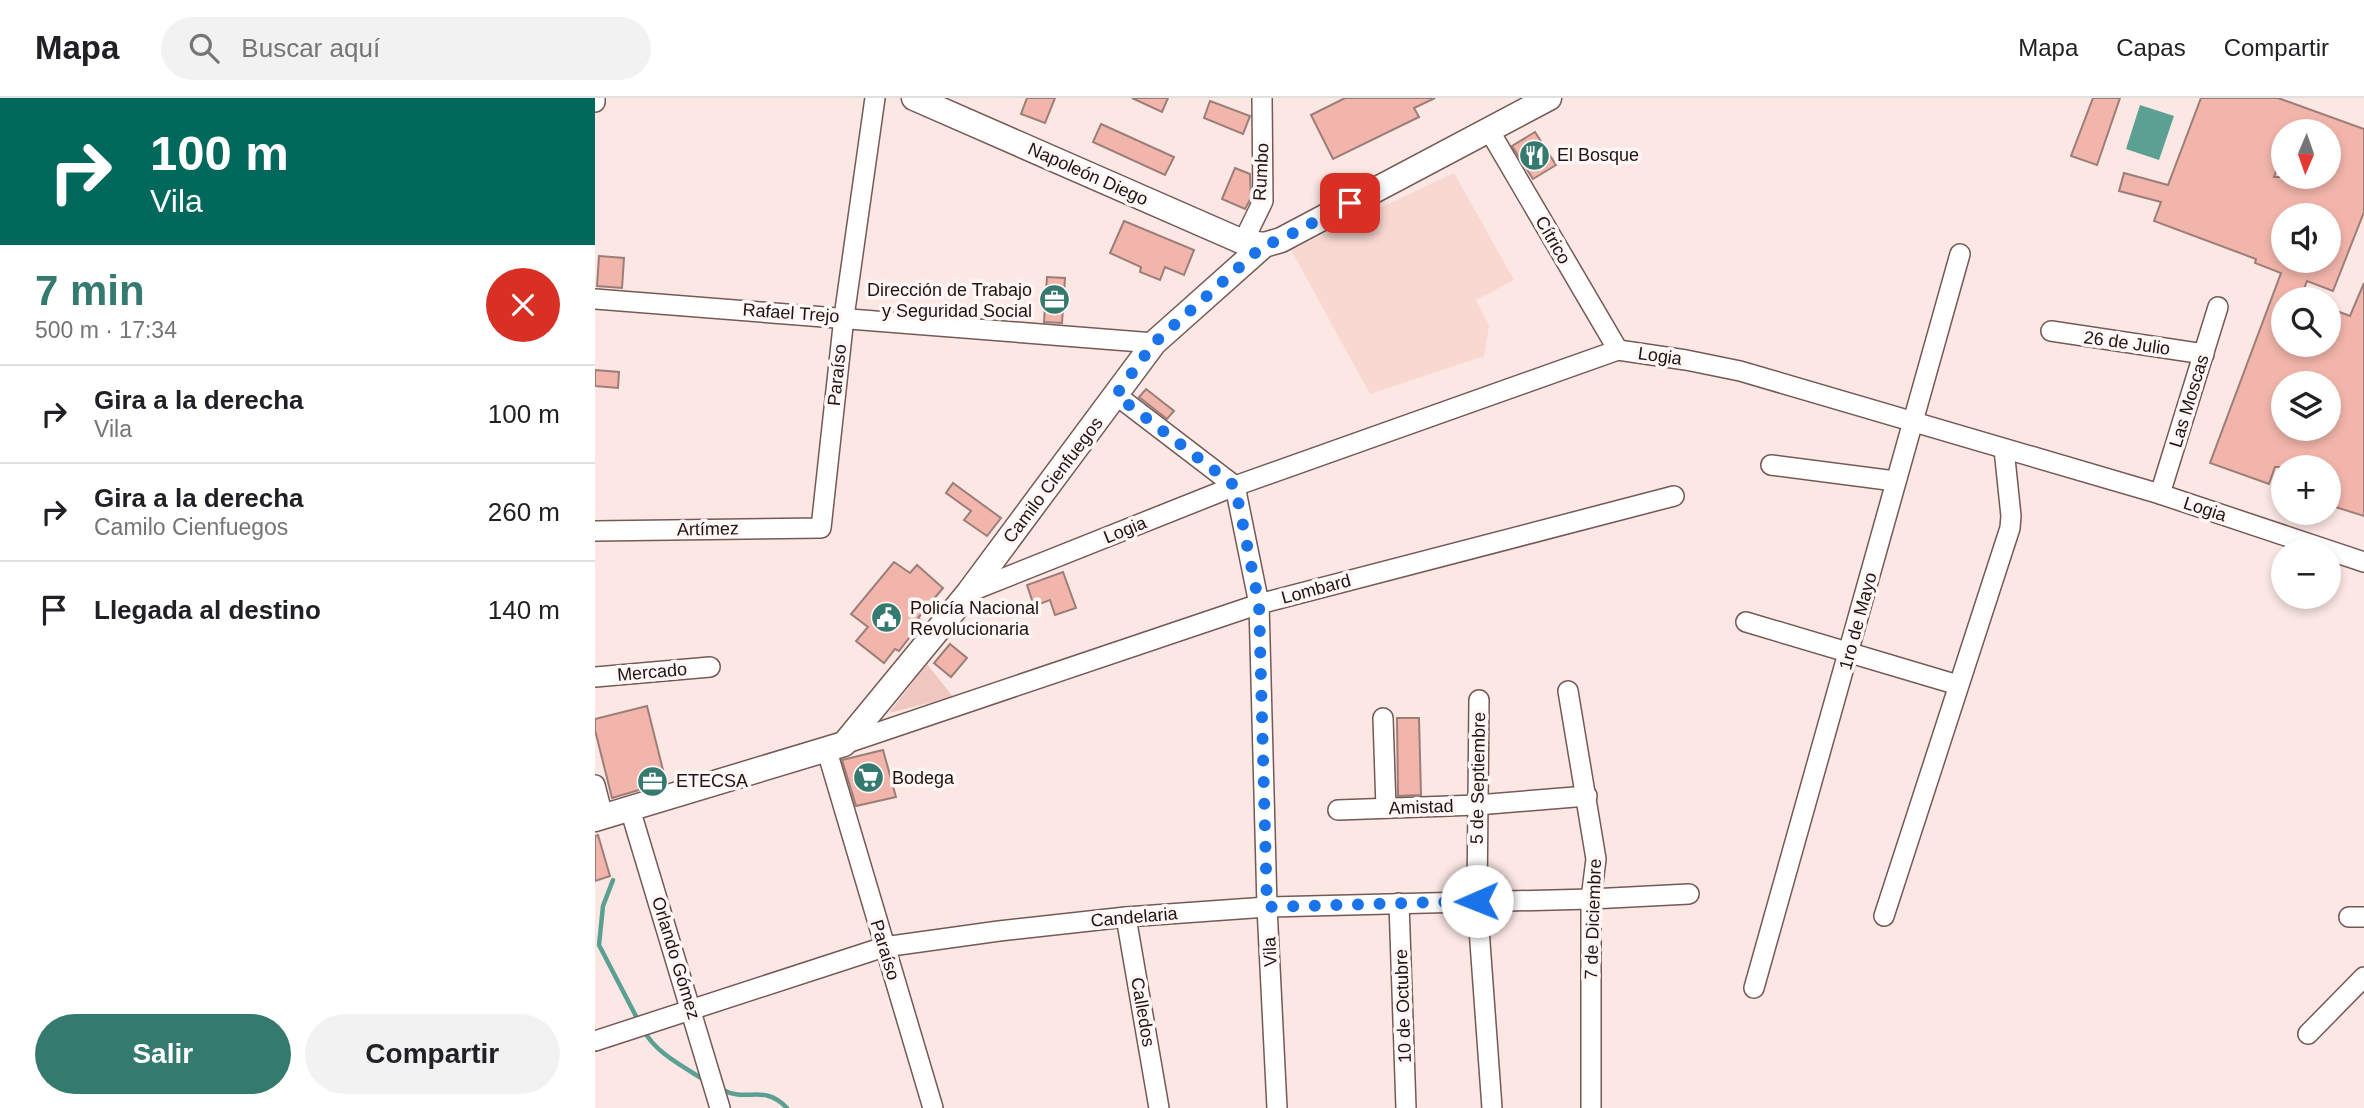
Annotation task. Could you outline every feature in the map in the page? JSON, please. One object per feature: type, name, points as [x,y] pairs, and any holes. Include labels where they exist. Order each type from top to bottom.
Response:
[{"type":"main road","name":"Napoleón Diego","points":[[914,98],[1254,243]]},
{"type":"main road","name":"Camilo Cienfuegos","points":[[835,748],[969,592],[1154,343],[1254,243],[1280,240],[1549,98]]},
{"type":"main road","points":[[599,818],[835,748]]},
{"type":"street","name":"Paraíso","points":[[821,528],[844,317],[874,98]]},
{"type":"street","name":"Rumbo","points":[[1254,243],[1263,201],[1262,98]]},
{"type":"street","name":"Cítrico","points":[[1489,130],[1618,350]]},
{"type":"street","name":"1ro de Mayo","points":[[1754,988],[1960,254]]},
{"type":"street","name":"Rafael Trejo","points":[[595,299],[1154,343]]},
{"type":"street","name":"Las Moscas","points":[[2160,494],[2218,307]]},
{"type":"street","name":"26 de Julio","points":[[2051,331],[2204,354]]},
{"type":"street","name":"Logia","points":[[969,592],[1235,486],[1618,350],[1740,371],[2160,494],[2364,562]]},
{"type":"street","points":[[1116,395],[1235,486]]},
{"type":"street","points":[[1884,916],[2010,528],[2004,449]]},
{"type":"street","points":[[1771,465],[1895,481]]},
{"type":"street","name":"Vila","points":[[1235,486],[1259,604],[1267,907],[1277,1108]]},
{"type":"street","name":"Lombard","points":[[835,748],[1259,604],[1674,496]]},
{"type":"street","name":"Artímez","points":[[595,531],[821,528]]},
{"type":"street","points":[[1746,622],[1958,685]]},
{"type":"street","name":"Mercado","points":[[595,677],[710,667]]},
{"type":"street","name":"7 de Diciembre","points":[[1569,691],[1596,859],[1591,899],[1591,1108]]},
{"type":"street","name":"5 de Septiembre","points":[[1479,699],[1477,901],[1492,1108]]},
{"type":"street","points":[[1383,718],[1386,808]]},
{"type":"street","name":"Paraíso","points":[[835,748],[884,947],[933,1108]]},
{"type":"street","points":[[595,785],[599,818]]},
{"type":"street","name":"Amistad","points":[[1338,810],[1477,805],[1587,796]]},
{"type":"street","name":"Orlando Gómez","points":[[630,809],[716,1093]]},
{"type":"street","name":"Candelaria","points":[[595,1041],[884,947],[999,931],[1126,917],[1267,907],[1689,894]]},
{"type":"street","name":"10 de Octubre","points":[[1399,903],[1406,1108]]},
{"type":"street","name":"Calledos","points":[[1126,917],[1159,1108]]},
{"type":"street","points":[[2308,1034],[2364,977]]},
{"type":"shaded area","points":[[1454,173],[1514,280],[1476,300],[1489,326],[1484,356],[1370,394],[1291,250]]},
{"type":"shaded area","points":[[927,664],[953,697],[889,713]]},
{"type":"water","points":[[2140,105],[2174,116],[2159,160],[2126,149]]},
{"type":"building","points":[[1027,98],[1055,98],[1045,123],[1021,114]]},
{"type":"building","points":[[1132,98],[1168,98],[1162,112]]},
{"type":"building","points":[[1345,98],[1435,98],[1414,108],[1419,117],[1333,159],[1311,115]]},
{"type":"building","points":[[2093,98],[2120,98],[2097,165],[2071,156]]},
{"type":"building","points":[[2201,98],[2278,98],[2336,119],[2271,119],[2271,189],[2341,189],[2341,121],[2364,129],[2364,212],[2341,271],[2341,203],[2271,203],[2271,269],[2255,263],[2256,259],[2154,221],[2161,202],[2119,191],[2124,173],[2168,185]]},
{"type":"building","points":[[1210,101],[1250,116],[1243,134],[1204,118]]},
{"type":"building","points":[[1101,124],[1174,157],[1165,175],[1093,142]]},
{"type":"building","name":"El Bosque","points":[[1535,132],[1556,165],[1533,179],[1512,146]]},
{"type":"building","points":[[1235,168],[1250,174],[1251,198],[1245,209],[1222,199]]},
{"type":"building","points":[[1124,221],[1194,250],[1184,275],[1165,267],[1160,280],[1140,272],[1141,267],[1110,253]]},
{"type":"building","points":[[599,256],[624,258],[622,288],[597,286]]},
{"type":"building","points":[[2281,273],[2340,273],[2335,287],[2323,287],[2307,281],[2305,287],[2276,287]]},
{"type":"building","name":"Dirección de Trabajo y Seguridad Social","points":[[1047,277],[1065,278],[1062,323],[1044,322]]},
{"type":"building","points":[[2364,283],[2364,516],[2341,509],[2341,455],[2271,455],[2269,484],[2210,463],[2271,300],[2271,357],[2341,357],[2341,313],[2350,316]]},
{"type":"building","points":[[595,370],[619,372],[618,388],[595,386]]},
{"type":"building","points":[[1146,389],[1174,411],[1167,419],[1139,397]]},
{"type":"building","points":[[953,483],[1001,518],[987,536],[964,520],[971,511],[946,493]]},
{"type":"building","points":[[894,562],[910,573],[917,565],[943,588],[918,618],[922,621],[899,651],[895,649],[884,663],[856,641],[868,627],[851,614]]},
{"type":"building","points":[[1063,572],[1076,608],[1055,615],[1050,600],[1034,606],[1027,585]]},
{"type":"building","points":[[950,644],[967,658],[951,677],[934,663]]},
{"type":"building","points":[[647,706],[666,782],[612,798],[595,730],[595,719]]},
{"type":"building","points":[[1397,718],[1419,718],[1421,795],[1398,796]]},
{"type":"building","name":"Bodega","points":[[883,750],[896,797],[856,806],[842,760]]},
{"type":"building","points":[[598,835],[610,876],[595,881],[595,836]]},
{"type":"waterway","points":[[613,880],[603,906],[599,945],[639,1022]]},
{"type":"waterway","points":[[643,1029],[662,1052],[706,1081]]},
{"type":"waterway","points":[[723,1090],[740,1095],[770,1096],[787,1108]]},
{"type":"place","name":"El Bosque","points":[[1534,155]]},
{"type":"place","name":"Dirección de Trabajo y Seguridad Social","points":[[1055,300]]},
{"type":"place","name":"Policía Nacional Revolucionaria","points":[[887,618]]},
{"type":"place","name":"Bodega","points":[[869,778]]},
{"type":"place","name":"ETECSA","points":[[653,781]]},
{"type":"route","points":[[1350,203],[1280,240],[1264,245],[1154,343],[1116,395],[1235,486],[1259,604],[1267,907],[1477,901]]}]
